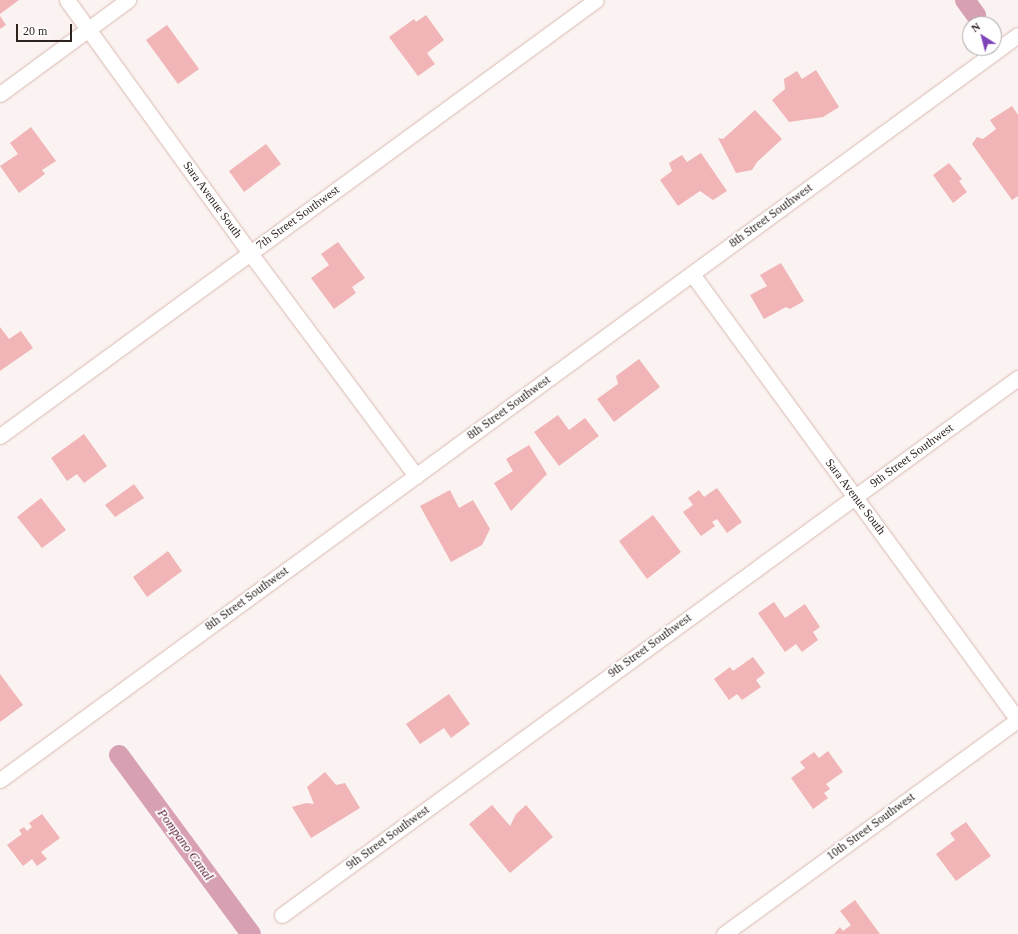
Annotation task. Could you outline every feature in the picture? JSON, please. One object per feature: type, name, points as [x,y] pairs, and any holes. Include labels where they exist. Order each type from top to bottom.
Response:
[{"type":"street","name":"Sara Avenue South","points":[[67,0],[250,253],[416,476]]},
{"type":"street","points":[[0,94],[128,0]]},
{"type":"street","name":"7th Street Southwest","points":[[0,436],[596,0]]},
{"type":"street","name":"8th Street Southwest","points":[[0,780],[1018,35]]},
{"type":"street","name":"Sara Avenue South","points":[[692,274],[1018,720]]},
{"type":"street","name":"9th Street Southwest","points":[[282,915],[1018,378]]},
{"type":"street","name":"10th Street Southwest","points":[[724,934],[1018,720]]},
{"type":"building","points":[[0,0],[19,0],[0,14]]},
{"type":"building","points":[[426,15],[444,40],[427,53],[435,64],[418,76],[389,37],[414,19],[416,22]]},
{"type":"building","points":[[0,16],[6,25],[0,29]]},
{"type":"building","points":[[167,25],[199,69],[178,84],[146,40]]},
{"type":"building","points":[[816,70],[839,107],[823,117],[789,122],[772,100],[785,89],[784,79],[797,71],[802,79]]},
{"type":"building","points":[[1012,106],[1018,115],[1018,196],[1012,200],[972,144],[977,137],[983,139],[996,129],[990,120]]},
{"type":"building","points":[[755,110],[782,139],[757,162],[752,170],[736,173],[718,138],[723,139]]},
{"type":"building","points":[[31,127],[56,161],[42,170],[45,174],[19,193],[0,166],[18,154],[10,143]]},
{"type":"building","points":[[266,144],[281,164],[244,192],[229,171]]},
{"type":"building","points":[[701,153],[727,191],[713,200],[700,191],[678,206],[660,180],[672,171],[669,163],[682,155],[687,162]]},
{"type":"building","points":[[949,163],[962,179],[959,181],[967,192],[953,203],[933,175]]},
{"type":"building","points":[[338,242],[365,278],[352,287],[356,293],[334,309],[311,278],[329,265],[321,254]]},
{"type":"building","points":[[781,263],[804,301],[790,309],[786,307],[764,319],[750,295],[767,286],[760,275]]},
{"type":"building","points":[[0,327],[9,339],[21,331],[33,348],[0,371]]},
{"type":"building","points":[[639,359],[660,387],[614,422],[597,399],[618,384],[616,376]]},
{"type":"building","points":[[558,415],[569,430],[585,418],[599,436],[559,466],[534,432]]},
{"type":"building","points":[[84,434],[107,466],[84,483],[77,474],[67,481],[51,458]]},
{"type":"building","points":[[529,445],[547,474],[511,511],[494,483],[513,471],[506,459]]},
{"type":"building","points":[[134,484],[144,498],[115,517],[105,505]]},
{"type":"building","points":[[717,488],[742,522],[727,533],[717,519],[712,522],[715,526],[701,536],[683,512],[693,505],[688,498],[699,490],[704,497]]},
{"type":"building","points":[[450,490],[459,508],[473,500],[490,529],[482,545],[451,562],[420,506]]},
{"type":"building","points":[[41,498],[66,530],[42,548],[17,517]]},
{"type":"building","points":[[653,515],[681,552],[647,579],[619,541]]},
{"type":"building","points":[[168,551],[182,571],[147,597],[133,577]]},
{"type":"building","points":[[774,602],[785,618],[805,604],[820,627],[813,632],[818,640],[802,652],[796,644],[785,652],[758,613]]},
{"type":"building","points":[[753,657],[765,673],[756,680],[761,687],[742,700],[737,694],[729,700],[714,679],[730,667],[733,671]]},
{"type":"building","points":[[0,674],[23,705],[0,722]]},
{"type":"building","points":[[449,694],[470,724],[451,738],[444,728],[420,744],[406,724]]},
{"type":"building","points":[[828,751],[843,772],[826,784],[830,789],[824,793],[828,798],[813,809],[791,778],[805,768],[800,762],[814,752],[819,758]]},
{"type":"building","points":[[325,772],[336,785],[345,783],[360,808],[311,838],[292,807],[306,803],[314,804],[307,787]]},
{"type":"building","points":[[492,805],[510,826],[516,814],[526,805],[553,837],[510,873],[469,824]]},
{"type":"building","points":[[42,814],[60,838],[41,852],[47,859],[37,866],[32,859],[23,866],[7,845],[22,834],[19,830],[24,827],[27,831],[32,827],[29,823]]},
{"type":"building","points":[[966,822],[991,856],[956,881],[936,854],[955,840],[950,833]]},
{"type":"building","points":[[855,900],[880,934],[834,934],[840,927],[843,931],[851,925],[840,911]]},
{"type":"waterway","points":[[965,0],[976,15]]},
{"type":"waterway","name":"Pompano Canal","points":[[119,755],[251,934]]}]
